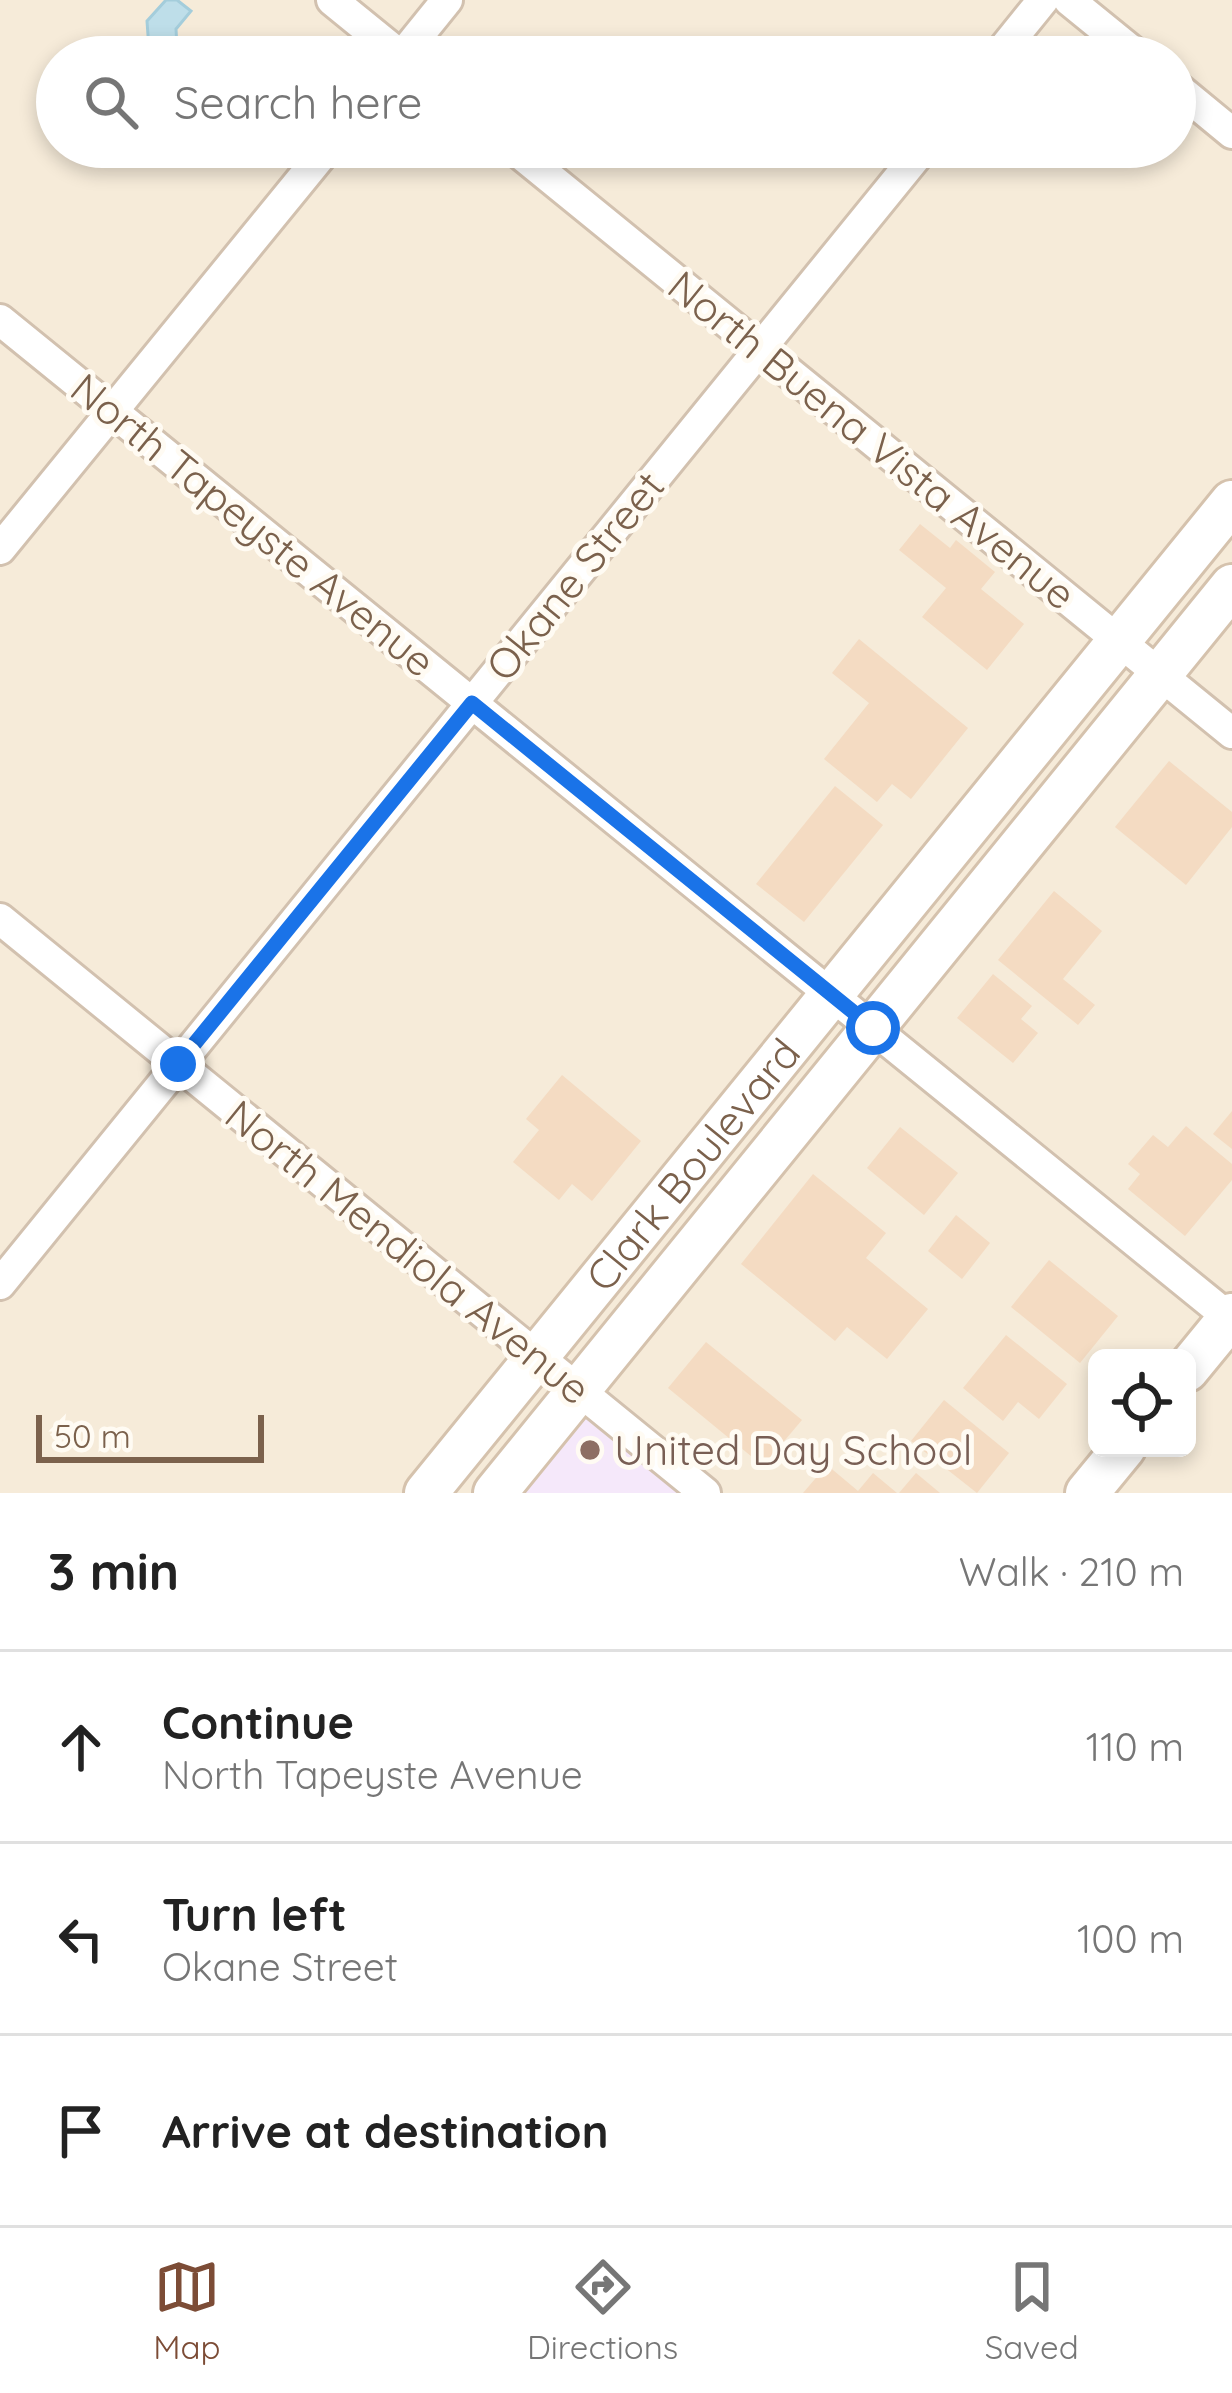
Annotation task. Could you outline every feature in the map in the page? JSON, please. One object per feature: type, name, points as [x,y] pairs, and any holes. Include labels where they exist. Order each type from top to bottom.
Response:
[{"type":"main road","name":"Clark Boulevard","points":[[426,1493],[1232,502]]},
{"type":"main road","name":"Clark Boulevard","points":[[495,1493],[1232,586]]},
{"type":"main road","points":[[1196,1359],[1231,1318]]},
{"type":"main road","points":[[1087,1493],[1117,1457]]},
{"type":"street","points":[[332,0],[376,36]]},
{"type":"street","points":[[418,36],[447,0]]},
{"type":"street","points":[[1014,36],[1043,0]]},
{"type":"street","points":[[1069,0],[1113,36]]},
{"type":"street","points":[[1196,103],[1232,133]]},
{"type":"street","points":[[0,549],[311,168]]},
{"type":"street","name":"North Buena Vista Avenue","points":[[538,168],[1232,733]]},
{"type":"street","name":"Okane Street","points":[[0,1284],[907,168]]},
{"type":"street","name":"North Tapeyste Avenue","points":[[0,320],[1231,1318]]},
{"type":"street","name":"North Mendiola Avenue","points":[[0,920],[705,1493]]},
{"type":"shaded area","points":[[0,0],[1232,0],[1232,1493],[0,1493]]},
{"type":"shaded area","name":"United Day School","points":[[581,1408],[685,1493],[511,1493]]},
{"type":"water","points":[[166,0],[177,0],[191,11],[176,29],[176,36],[148,36],[147,21]]},
{"type":"building","points":[[920,524],[950,548],[956,540],[995,572],[981,589],[1024,624],[987,670],[922,617],[946,588],[899,550]]},
{"type":"building","points":[[859,639],[968,728],[911,799],[892,784],[877,802],[824,759],[869,703],[832,673]]},
{"type":"building","points":[[1169,761],[1232,812],[1232,827],[1186,885],[1115,827]]},
{"type":"building","points":[[835,786],[883,825],[804,922],[756,884]]},
{"type":"building","points":[[1054,891],[1102,931],[1063,979],[1095,1005],[1078,1025],[998,960]]},
{"type":"building","points":[[993,974],[1032,1006],[1021,1019],[1038,1033],[1013,1063],[957,1018]]},
{"type":"building","points":[[562,1075],[641,1141],[592,1201],[572,1184],[559,1200],[513,1162],[539,1130],[526,1119]]},
{"type":"building","points":[[1232,1111],[1232,1149],[1213,1134]]},
{"type":"building","points":[[1186,1126],[1232,1164],[1232,1180],[1185,1236],[1128,1189],[1140,1174],[1128,1164],[1153,1135],[1168,1147]]},
{"type":"building","points":[[900,1127],[958,1173],[924,1215],[867,1168]]},
{"type":"building","points":[[813,1174],[886,1233],[866,1258],[928,1309],[887,1359],[847,1327],[835,1341],[741,1264]]},
{"type":"building","points":[[956,1215],[990,1243],[962,1279],[928,1251]]},
{"type":"building","points":[[1049,1260],[1118,1316],[1080,1363],[1011,1307]]},
{"type":"building","points":[[1006,1335],[1067,1384],[1039,1419],[1018,1402],[1003,1421],[963,1388]]},
{"type":"building","points":[[706,1342],[802,1420],[763,1466],[668,1388]]},
{"type":"building","points":[[944,1400],[1009,1453],[977,1493],[911,1441]]},
{"type":"building","points":[[827,1465],[858,1491],[873,1473],[897,1493],[803,1493]]},
{"type":"building","points":[[916,1473],[940,1493],[899,1493]]},
{"type":"place","name":"United Day School","points":[[590,1450]]},
{"type":"route","points":[[178,1064],[472,703],[873,1028]]}]
